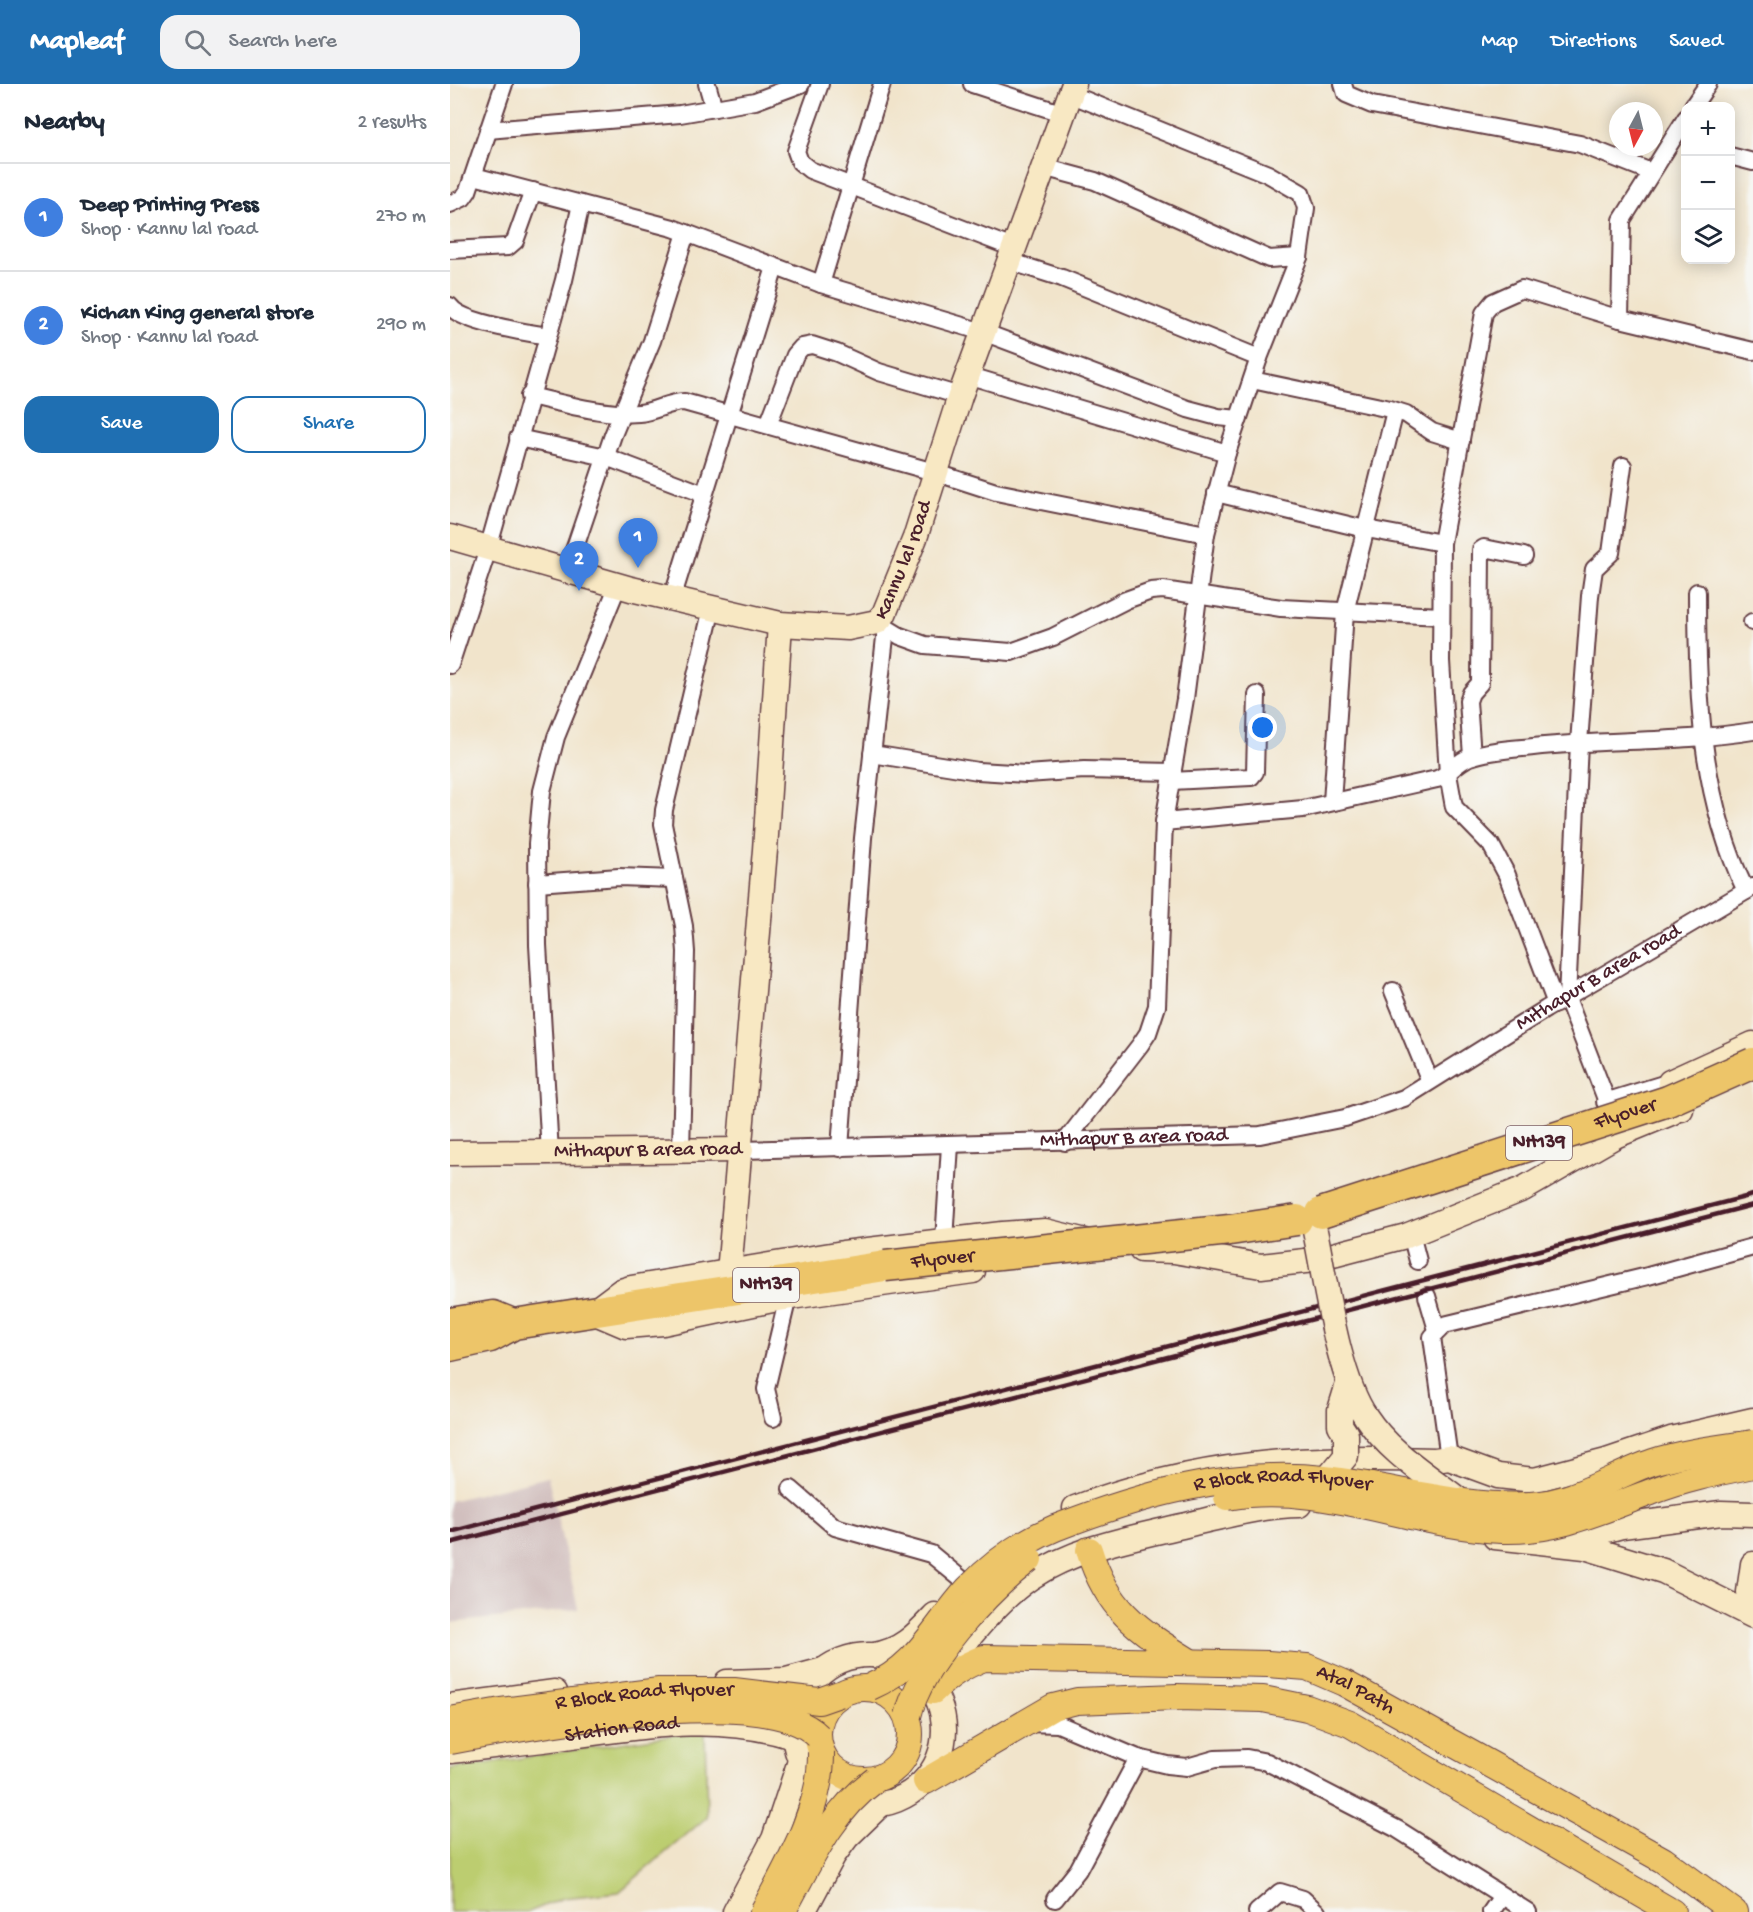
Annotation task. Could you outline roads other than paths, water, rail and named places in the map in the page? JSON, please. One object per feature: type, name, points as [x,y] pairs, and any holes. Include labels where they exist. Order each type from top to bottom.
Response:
[{"type":"highway","name":"Flyover","points":[[592,1312],[885,1266],[1311,1221],[1668,1101],[1753,1063]]},
{"type":"highway","name":"NH139","points":[[450,1346],[490,1337],[514,1324],[592,1312]]},
{"type":"highway","name":"NH139","points":[[450,1323],[493,1316],[514,1324]]},
{"type":"main road","name":"R Block Road Flyover","points":[[450,1720],[659,1690],[734,1691],[819,1701],[854,1688],[870,1688],[892,1678],[915,1656],[967,1590],[995,1563],[1020,1545],[1053,1529],[1118,1506],[1189,1487],[1237,1478],[1272,1475],[1327,1479],[1459,1500],[1530,1505],[1557,1502],[1585,1493],[1654,1462],[1753,1443]]},
{"type":"main road","name":"R Block Road Flyover","points":[[450,1741],[504,1731],[660,1711],[734,1709],[790,1718],[809,1727],[808,1746],[830,1765],[843,1775],[858,1780],[875,1780],[890,1773],[902,1762],[910,1740],[908,1716],[913,1695],[927,1669],[1005,1578],[1029,1559],[1060,1544],[1122,1522],[1192,1503],[1238,1495],[1274,1494],[1323,1498],[1472,1527],[1531,1529],[1589,1516],[1681,1482],[1753,1465]]},
{"type":"main road","points":[[1089,1550],[1094,1566],[1115,1605],[1142,1631],[1188,1661]]},
{"type":"main road","name":"Atal Path","points":[[932,1688],[965,1665],[984,1658],[1188,1661],[1307,1667],[1344,1683],[1663,1860],[1734,1912]]},
{"type":"main road","points":[[870,1688],[892,1697],[908,1716]]},
{"type":"main road","points":[[763,1912],[785,1871],[815,1801],[822,1777],[808,1746],[827,1705],[839,1694]]},
{"type":"main road","name":"Atal Path","points":[[926,1781],[1053,1707],[1088,1700],[1177,1696],[1263,1699],[1307,1708],[1350,1724],[1672,1912]]},
{"type":"main road","points":[[782,1912],[840,1812],[854,1795],[875,1780]]},
{"type":"street","points":[[450,204],[463,198],[474,176],[504,84]]},
{"type":"street","points":[[706,84],[714,108]]},
{"type":"street","points":[[488,130],[671,115],[755,100],[801,84]]},
{"type":"street","points":[[820,84],[796,151],[800,162],[810,170],[852,186],[1062,278],[1259,358]]},
{"type":"street","points":[[821,284],[882,84]]},
{"type":"street","points":[[972,84],[1069,97],[1258,170],[1301,194],[1306,208],[1306,221],[1299,257],[1259,358],[1227,453],[1206,534],[1185,699],[1164,822],[1160,988],[1152,1023],[1140,1045],[1065,1142]]},
{"type":"street","points":[[1343,84],[1346,94],[1372,105],[1580,144],[1651,172]]},
{"type":"street","points":[[1696,102],[1708,84]]},
{"type":"street","name":"Kannu lal road","points":[[450,537],[618,585],[780,624],[848,628],[881,625],[903,570],[982,332],[1069,97]]},
{"type":"street","points":[[1620,319],[1622,220],[1651,172],[1679,140]]},
{"type":"street","points":[[1735,157],[1753,162]]},
{"type":"street","points":[[1043,167],[1095,181],[1269,260],[1299,257]]},
{"type":"street","points":[[474,176],[650,221],[821,284],[982,332],[1188,409],[1218,417],[1239,418]]},
{"type":"street","points":[[450,250],[508,247],[515,241],[533,191]]},
{"type":"street","points":[[450,665],[488,549],[529,396],[566,273],[581,204]]},
{"type":"street","points":[[567,571],[622,412],[652,341],[686,233]]},
{"type":"street","points":[[672,599],[775,267]]},
{"type":"street","points":[[1620,1134],[1500,861],[1491,845],[1454,807],[1448,774],[1441,616],[1442,543],[1479,332],[1484,313],[1493,302],[1522,289],[1620,319],[1753,351]]},
{"type":"street","points":[[450,306],[453,311],[471,319],[547,336]]},
{"type":"street","points":[[768,425],[795,355],[802,347],[812,345],[837,353],[879,372],[964,385],[1227,453]]},
{"type":"street","points":[[1252,380],[1406,414],[1432,432],[1461,441]]},
{"type":"street","points":[[529,396],[622,412],[645,412],[672,402],[684,402],[934,472],[996,492],[1206,534]]},
{"type":"street","points":[[1332,802],[1345,612],[1395,411]]},
{"type":"street","points":[[518,438],[606,457],[704,494]]},
{"type":"street","points":[[1561,1001],[1594,569],[1611,553],[1623,466]]},
{"type":"street","points":[[1216,493],[1367,529],[1442,543]]},
{"type":"street","points":[[1472,756],[1468,702],[1471,693],[1480,683],[1481,550],[1485,548],[1524,556]]},
{"type":"street","points":[[550,1153],[537,883],[539,817],[550,754],[618,585]]},
{"type":"street","points":[[840,1148],[881,625],[925,645],[1011,652],[1029,648],[1126,600],[1151,591],[1163,590],[1281,608],[1441,616]]},
{"type":"street","points":[[1697,592],[1701,738],[1717,818],[1728,854],[1749,889]]},
{"type":"street","points":[[681,1151],[686,952],[684,926],[663,824],[664,810],[712,608]]},
{"type":"street","points":[[729,1273],[765,850],[780,624]]},
{"type":"street","points":[[872,754],[978,771],[1027,774],[1084,770],[1172,777],[1251,777],[1255,772],[1257,695]]},
{"type":"street","points":[[1164,822],[1287,812],[1437,779],[1448,774],[1455,765],[1472,756],[1579,743],[1701,738],[1753,731]]},
{"type":"street","points":[[537,883],[619,877],[674,879]]},
{"type":"street","name":"Mithapur B area road","points":[[450,1153],[840,1148],[1260,1135],[1345,1118],[1404,1098],[1749,889]]},
{"type":"street","points":[[1393,991],[1430,1081]]},
{"type":"street","points":[[1605,1102],[1670,1082],[1753,1044]]},
{"type":"street","points":[[592,1312],[626,1326],[663,1323],[788,1297],[1120,1250],[1173,1251],[1261,1266],[1314,1260],[1411,1234],[1523,1189],[1620,1134],[1753,1078]]},
{"type":"street","points":[[1670,1082],[1681,1109]]},
{"type":"street","points":[[944,1241],[950,1145]]},
{"type":"street","points":[[1311,1221],[1348,1384],[1366,1417],[1381,1436],[1408,1464],[1459,1500]]},
{"type":"street","points":[[592,1312],[621,1291],[631,1288],[843,1253],[944,1241],[1045,1231],[1120,1250]]},
{"type":"street","points":[[1411,1234],[1418,1261]]},
{"type":"street","points":[[1449,1458],[1432,1337],[1444,1324],[1648,1276],[1753,1247]]},
{"type":"street","points":[[1427,1296],[1437,1330]]},
{"type":"street","points":[[773,1418],[766,1389],[788,1297]]},
{"type":"street","points":[[1327,1479],[1346,1456],[1347,1434],[1340,1425],[1340,1410],[1348,1384]]},
{"type":"street","points":[[450,1706],[519,1696],[662,1681],[786,1680],[823,1670],[856,1656],[892,1652],[915,1636],[982,1562],[1012,1537],[1048,1519],[1118,1491],[1196,1472],[1270,1461],[1435,1461],[1449,1458],[1498,1476],[1534,1480],[1671,1439],[1753,1420]]},
{"type":"street","points":[[1509,1539],[1520,1480]]},
{"type":"street","points":[[1149,1484],[1161,1531]]},
{"type":"street","points":[[791,1489],[835,1527],[931,1554],[965,1582]]},
{"type":"street","points":[[932,1688],[1004,1600],[1030,1578],[1089,1550],[1268,1506],[1306,1505],[1349,1509],[1509,1539],[1585,1547],[1663,1571],[1753,1616]]},
{"type":"street","points":[[1555,1544],[1622,1527],[1721,1513],[1753,1514]]},
{"type":"street","points":[[1753,1564],[1749,1592],[1753,1607]]},
{"type":"street","points":[[823,1670],[806,1689],[796,1712],[808,1746],[813,1781],[832,1797],[856,1805],[880,1805],[905,1797],[926,1781],[939,1760],[945,1736],[943,1711],[932,1688],[917,1671],[897,1660],[874,1655]]},
{"type":"street","name":"Station Road","points":[[450,1752],[659,1724],[724,1723],[767,1728],[808,1746]]},
{"type":"street","points":[[1024,1723],[1058,1724],[1138,1758],[1187,1767],[1215,1758],[1247,1758],[1267,1762],[1397,1829],[1528,1912]]},
{"type":"street","points":[[735,1912],[770,1847],[808,1746]]},
{"type":"street","points":[[1054,1899],[1078,1870],[1138,1758]]},
{"type":"street","points":[[803,1912],[847,1837],[880,1805]]},
{"type":"street","points":[[1257,1912],[1280,1892],[1303,1899],[1317,1912]]},
{"type":"street","points":[[1491,1912],[1502,1896]]},
{"type":"railway","points":[[450,1532],[1753,1195]]},
{"type":"railway","points":[[450,1543],[1753,1205]]},
{"type":"place","name":"Deep Printing Press","points":[[638,568]]},
{"type":"place","name":"Kichan King general store","points":[[579,591]]}]
